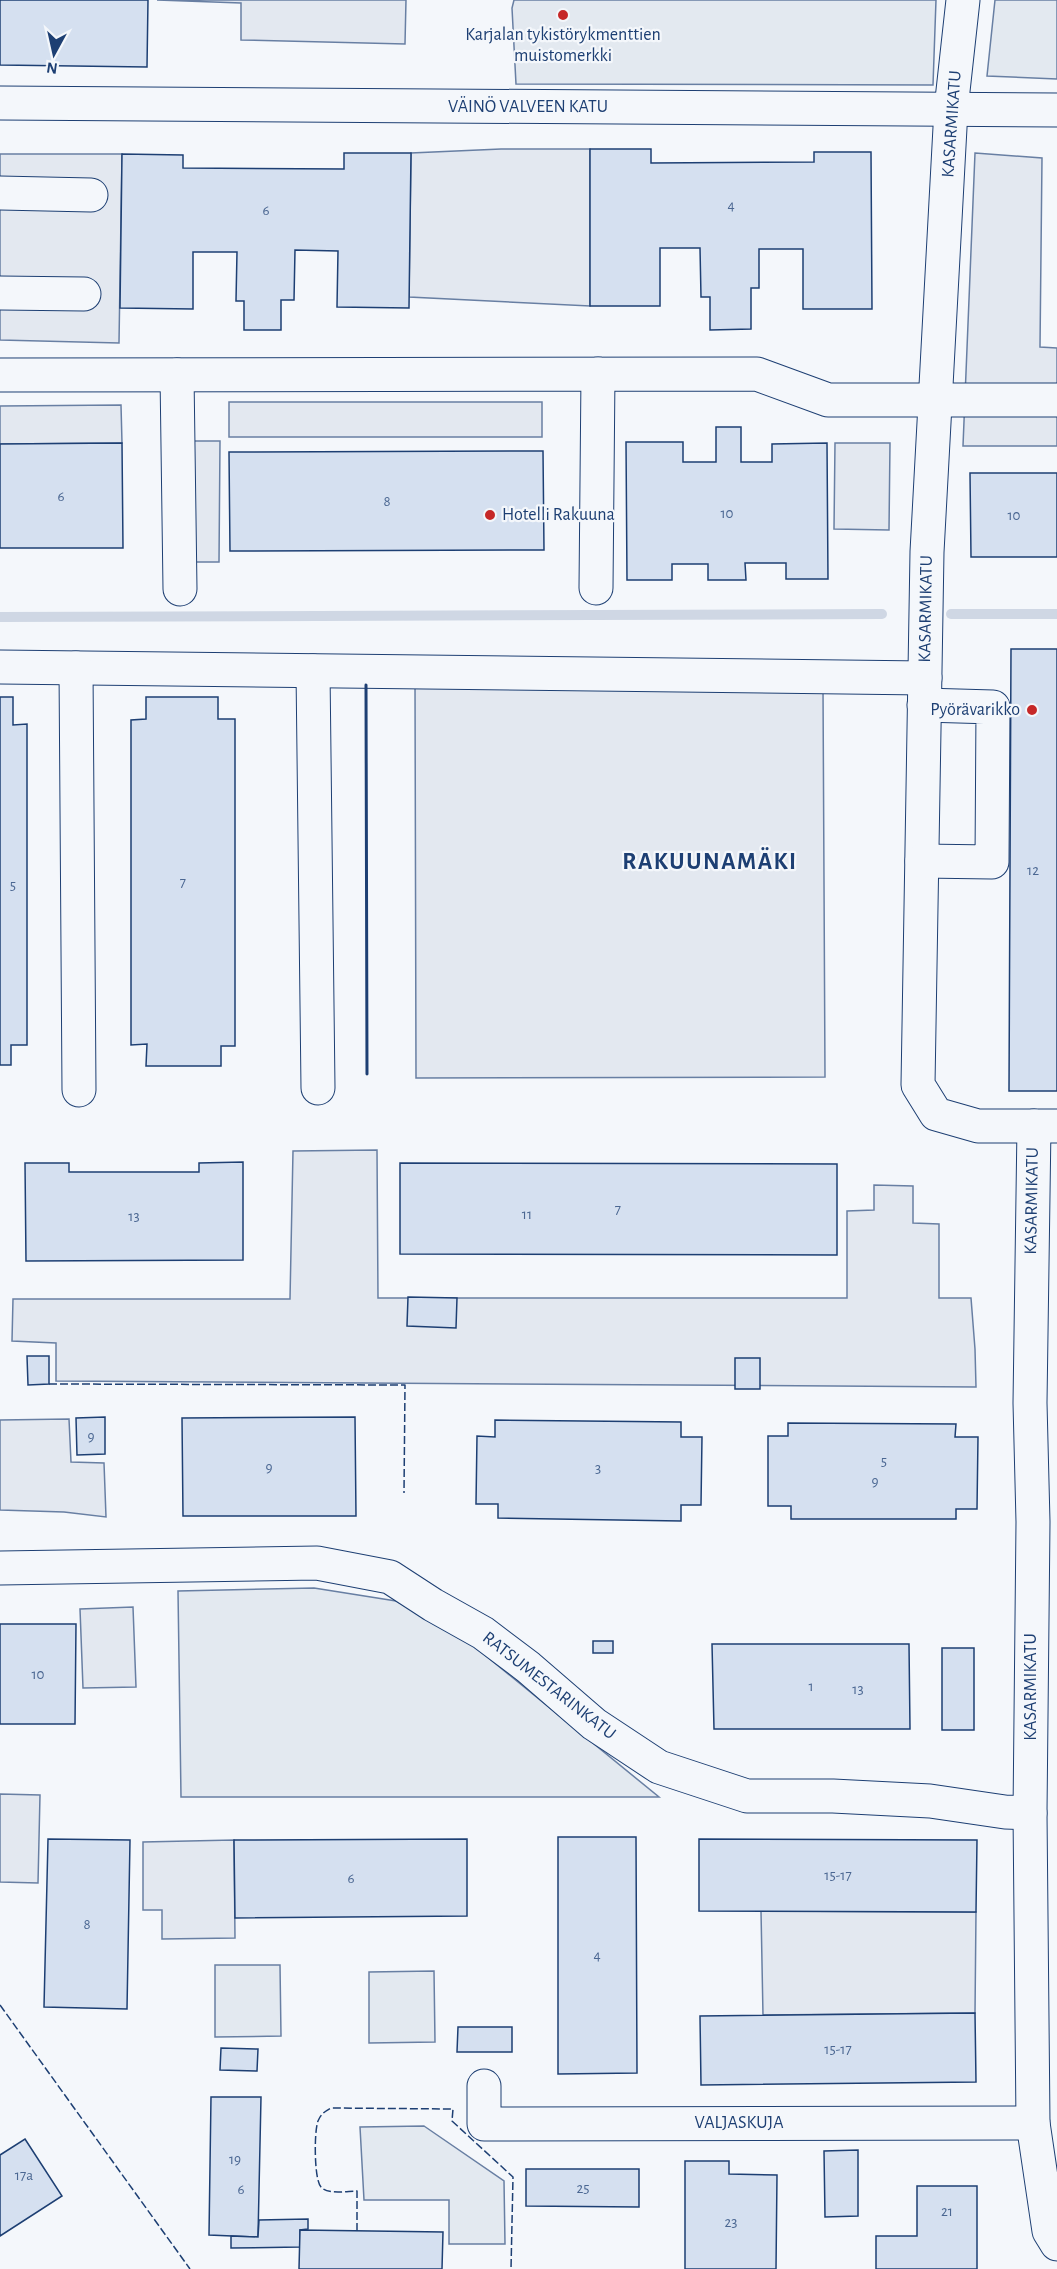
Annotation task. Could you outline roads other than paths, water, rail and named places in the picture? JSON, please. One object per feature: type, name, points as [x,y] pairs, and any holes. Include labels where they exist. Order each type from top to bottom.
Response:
[{"type":"street","name":"KASARMIKATU","points":[[963,0],[951,109],[927,552],[918,1085],[936,1114],[978,1126],[1045,1126],[1030,1403],[1033,1522],[1030,1813],[1045,1968],[1033,2123],[1049,2230],[1057,2244]]},
{"type":"street","name":"VÄINÖ VALVEEN KATU","points":[[0,104],[1057,110]]},
{"type":"street","points":[[0,193],[91,195]]},
{"type":"street","points":[[0,293],[84,294]]},
{"type":"street","points":[[596,588],[598,374]]},
{"type":"street","points":[[0,375],[757,374],[828,400],[1057,400]]},
{"type":"street","points":[[177,375],[180,589]]},
{"type":"street","points":[[0,667],[313,671],[924,691],[993,706],[992,862],[922,861]]},
{"type":"street","points":[[76,668],[79,1090]]},
{"type":"street","points":[[313,671],[318,1088]]},
{"type":"street","name":"RATSUMESTARINKATU","points":[[0,1568],[317,1563],[390,1577],[433,1605],[483,1633],[528,1667],[594,1724],[659,1767],[680,1775],[747,1796],[832,1796],[930,1801],[1005,1812],[1030,1813]]},
{"type":"street","name":"VALJASKUJA","points":[[484,2086],[484,2124],[1033,2123]]},
{"type":"waterway","points":[[0,617],[882,614]]},
{"type":"waterway","points":[[951,614],[1057,614]]},
{"type":"place","name":"Karjalan tykistörykmenttien muistomerkki","points":[[563,15]]},
{"type":"place","name":"Hotelli Rakuuna","points":[[490,515]]},
{"type":"place","name":"Pyörävarikko","points":[[1032,710]]},
{"type":"district","name":"RAKUUNAMÄKI","points":[[710,862]]}]
